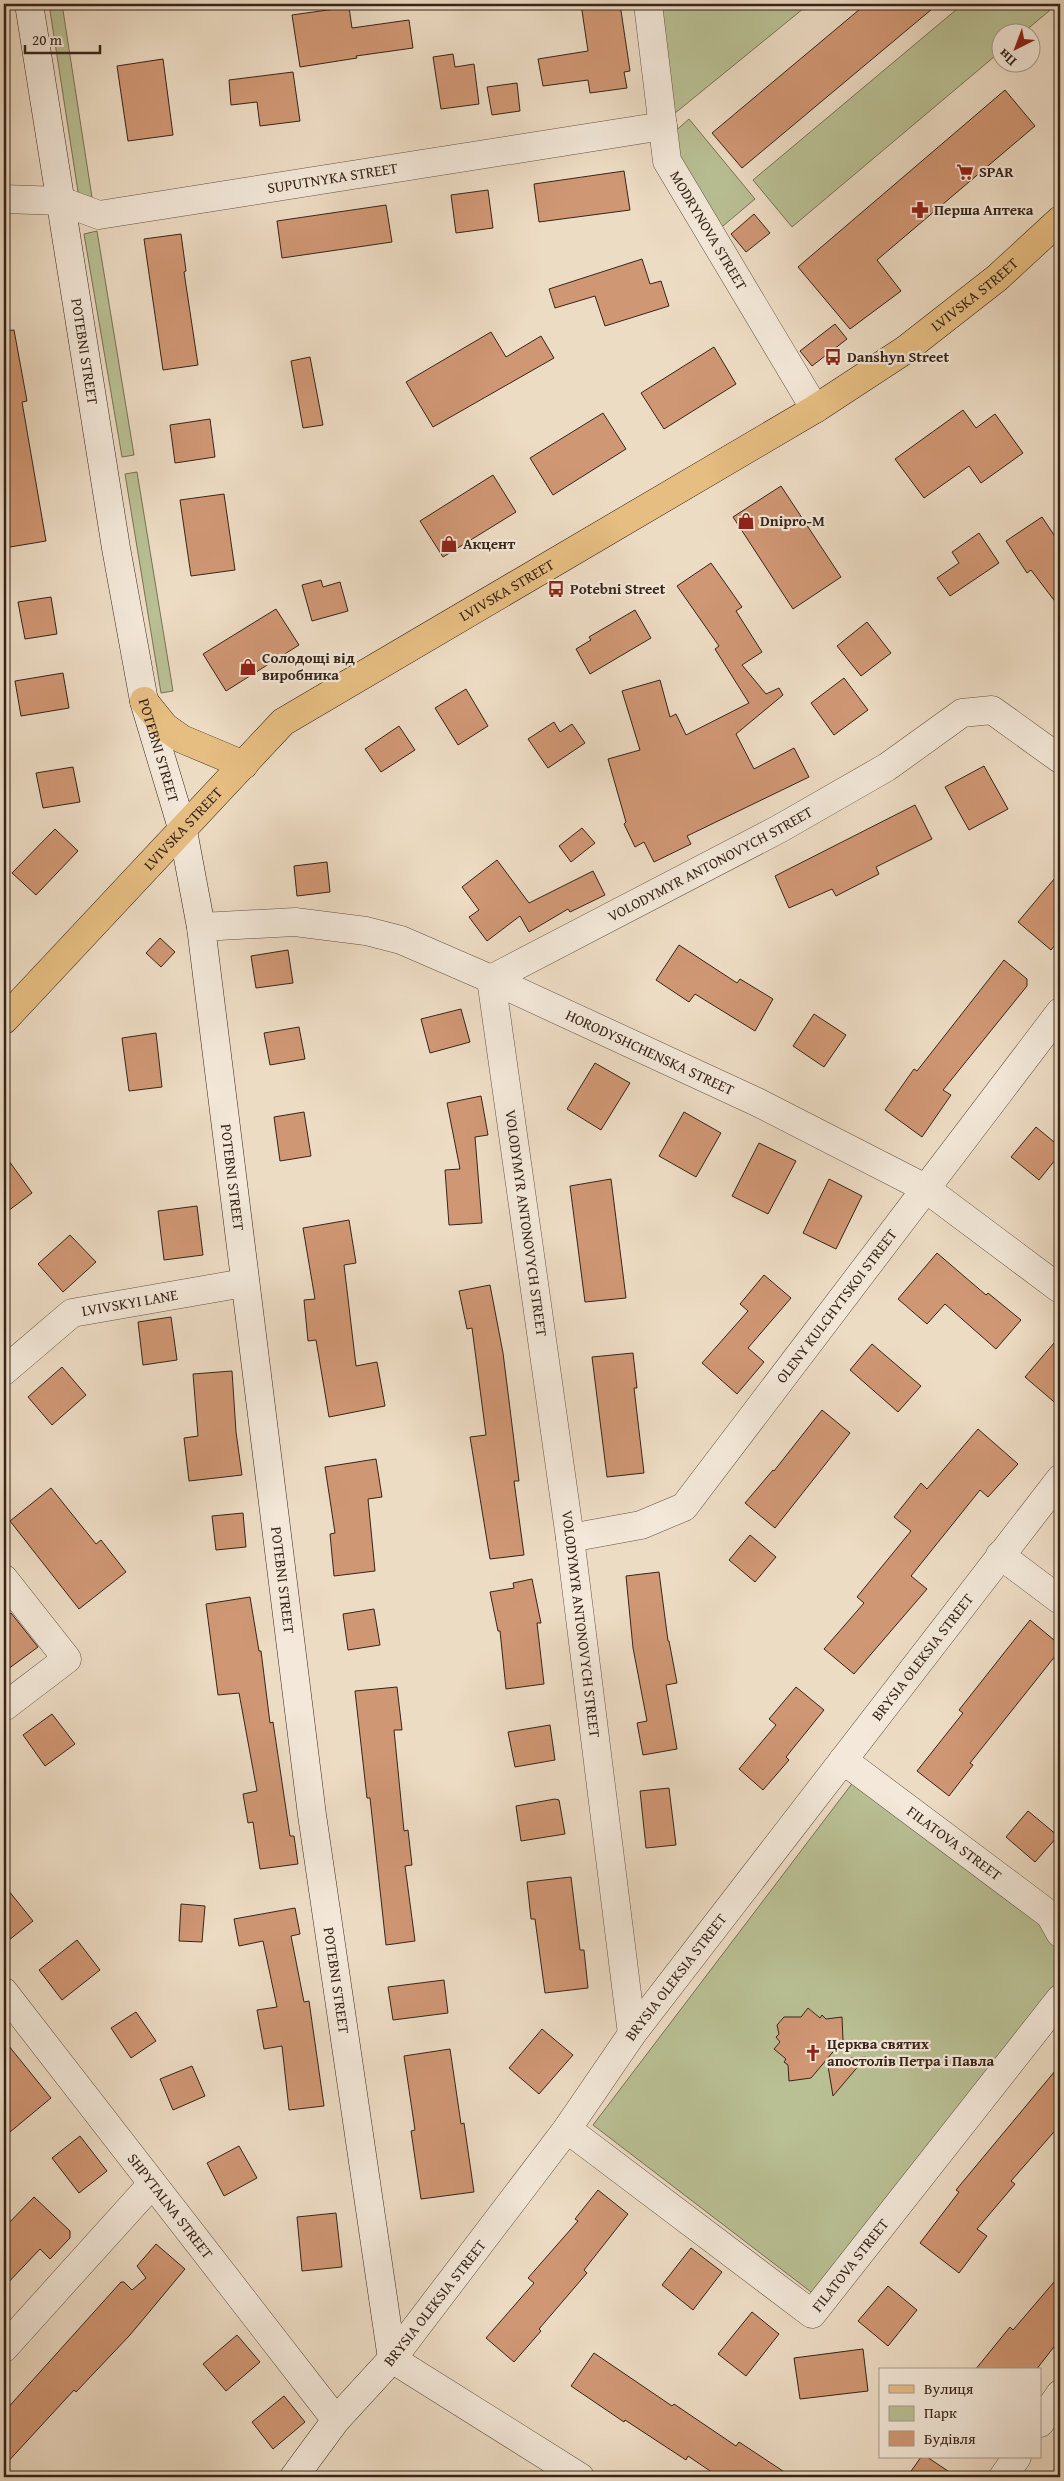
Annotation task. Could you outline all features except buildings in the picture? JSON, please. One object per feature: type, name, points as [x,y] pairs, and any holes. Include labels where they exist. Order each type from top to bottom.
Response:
[{"type":"main road","name":"LVIVSKA STREET","points":[[4,1020],[283,722],[815,409],[905,350],[997,278],[1060,220]]},
{"type":"main road","points":[[144,701],[165,727],[182,739],[244,765]]},
{"type":"street","name":"POTEBNI STREET","points":[[28,4],[116,548],[144,701],[183,831],[201,927],[312,1816],[392,2360]]},
{"type":"street","name":"MODRYNOVA STREET","points":[[648,4],[667,160],[815,409]]},
{"type":"street","name":"SUPUTNYKA STREET","points":[[4,199],[61,201],[99,216],[663,126]]},
{"type":"street","name":"VOLODYMYR ANTONOVYCH STREET","points":[[632,2034],[570,1538],[491,979],[779,829],[887,767],[962,713],[992,710],[1060,759]]},
{"type":"street","name":"HORODYSHCHENSKA STREET","points":[[201,927],[295,922],[366,931],[401,940],[491,979],[757,1102],[925,1188],[1060,1289]]},
{"type":"street","name":"OLENY KULCHYTSKOI STREET","points":[[570,1538],[641,1525],[684,1507],[1060,1012]]},
{"type":"street","name":"LVIVSKYI LANE","points":[[4,1372],[72,1313],[244,1283]]},
{"type":"street","name":"BRYSIA OLEKSIA STREET","points":[[294,2477],[336,2420],[392,2360],[567,2129],[632,2034],[1060,1479]]},
{"type":"street","points":[[1000,1555],[1060,1600]]},
{"type":"street","points":[[4,1579],[66,1659],[4,1707]]},
{"type":"street","name":"FILATOVA STREET","points":[[843,1760],[1050,1916],[1060,1933]]},
{"type":"street","name":"SHPYTALNA STREET","points":[[4,1992],[336,2420]]},
{"type":"street","name":"FILATOVA STREET","points":[[567,2129],[812,2314],[1060,1999]]},
{"type":"street","points":[[4,2348],[152,2184]]},
{"type":"street","points":[[392,2360],[580,2477]]},
{"type":"street","points":[[1003,2477],[1016,2458]]},
{"type":"green space","points":[[49,4],[62,4],[93,204],[79,198]]},
{"type":"green space","points":[[656,4],[809,4],[669,118]]},
{"type":"green space","points":[[963,4],[1048,4],[1049,11],[1036,22],[992,22],[992,59],[792,227],[753,180]]},
{"type":"green space","points":[[689,119],[755,199],[717,231],[674,158],[672,134]]},
{"type":"green space","points":[[97,231],[134,455],[122,457],[84,234]]},
{"type":"green space","points":[[137,472],[173,691],[161,693],[125,474]]},
{"type":"green space","points":[[854,1781],[1042,1924],[1060,1954],[1060,1985],[815,2295],[593,2125]]},
{"type":"place","name":"SPAR","points":[[965,172]]},
{"type":"place","name":"Перша Аптека","points":[[920,210]]},
{"type":"place","name":"Danshyn Street","points":[[833,357]]},
{"type":"place","name":"Dnipro-M","points":[[746,521]]},
{"type":"place","name":"Акцент","points":[[449,544]]},
{"type":"place","name":"Potebni Street","points":[[556,589]]},
{"type":"place","name":"Солодощі від виробника","points":[[248,667]]},
{"type":"place","name":"Церква святих апостолів Петра і Павла","points":[[813,2053]]}]
